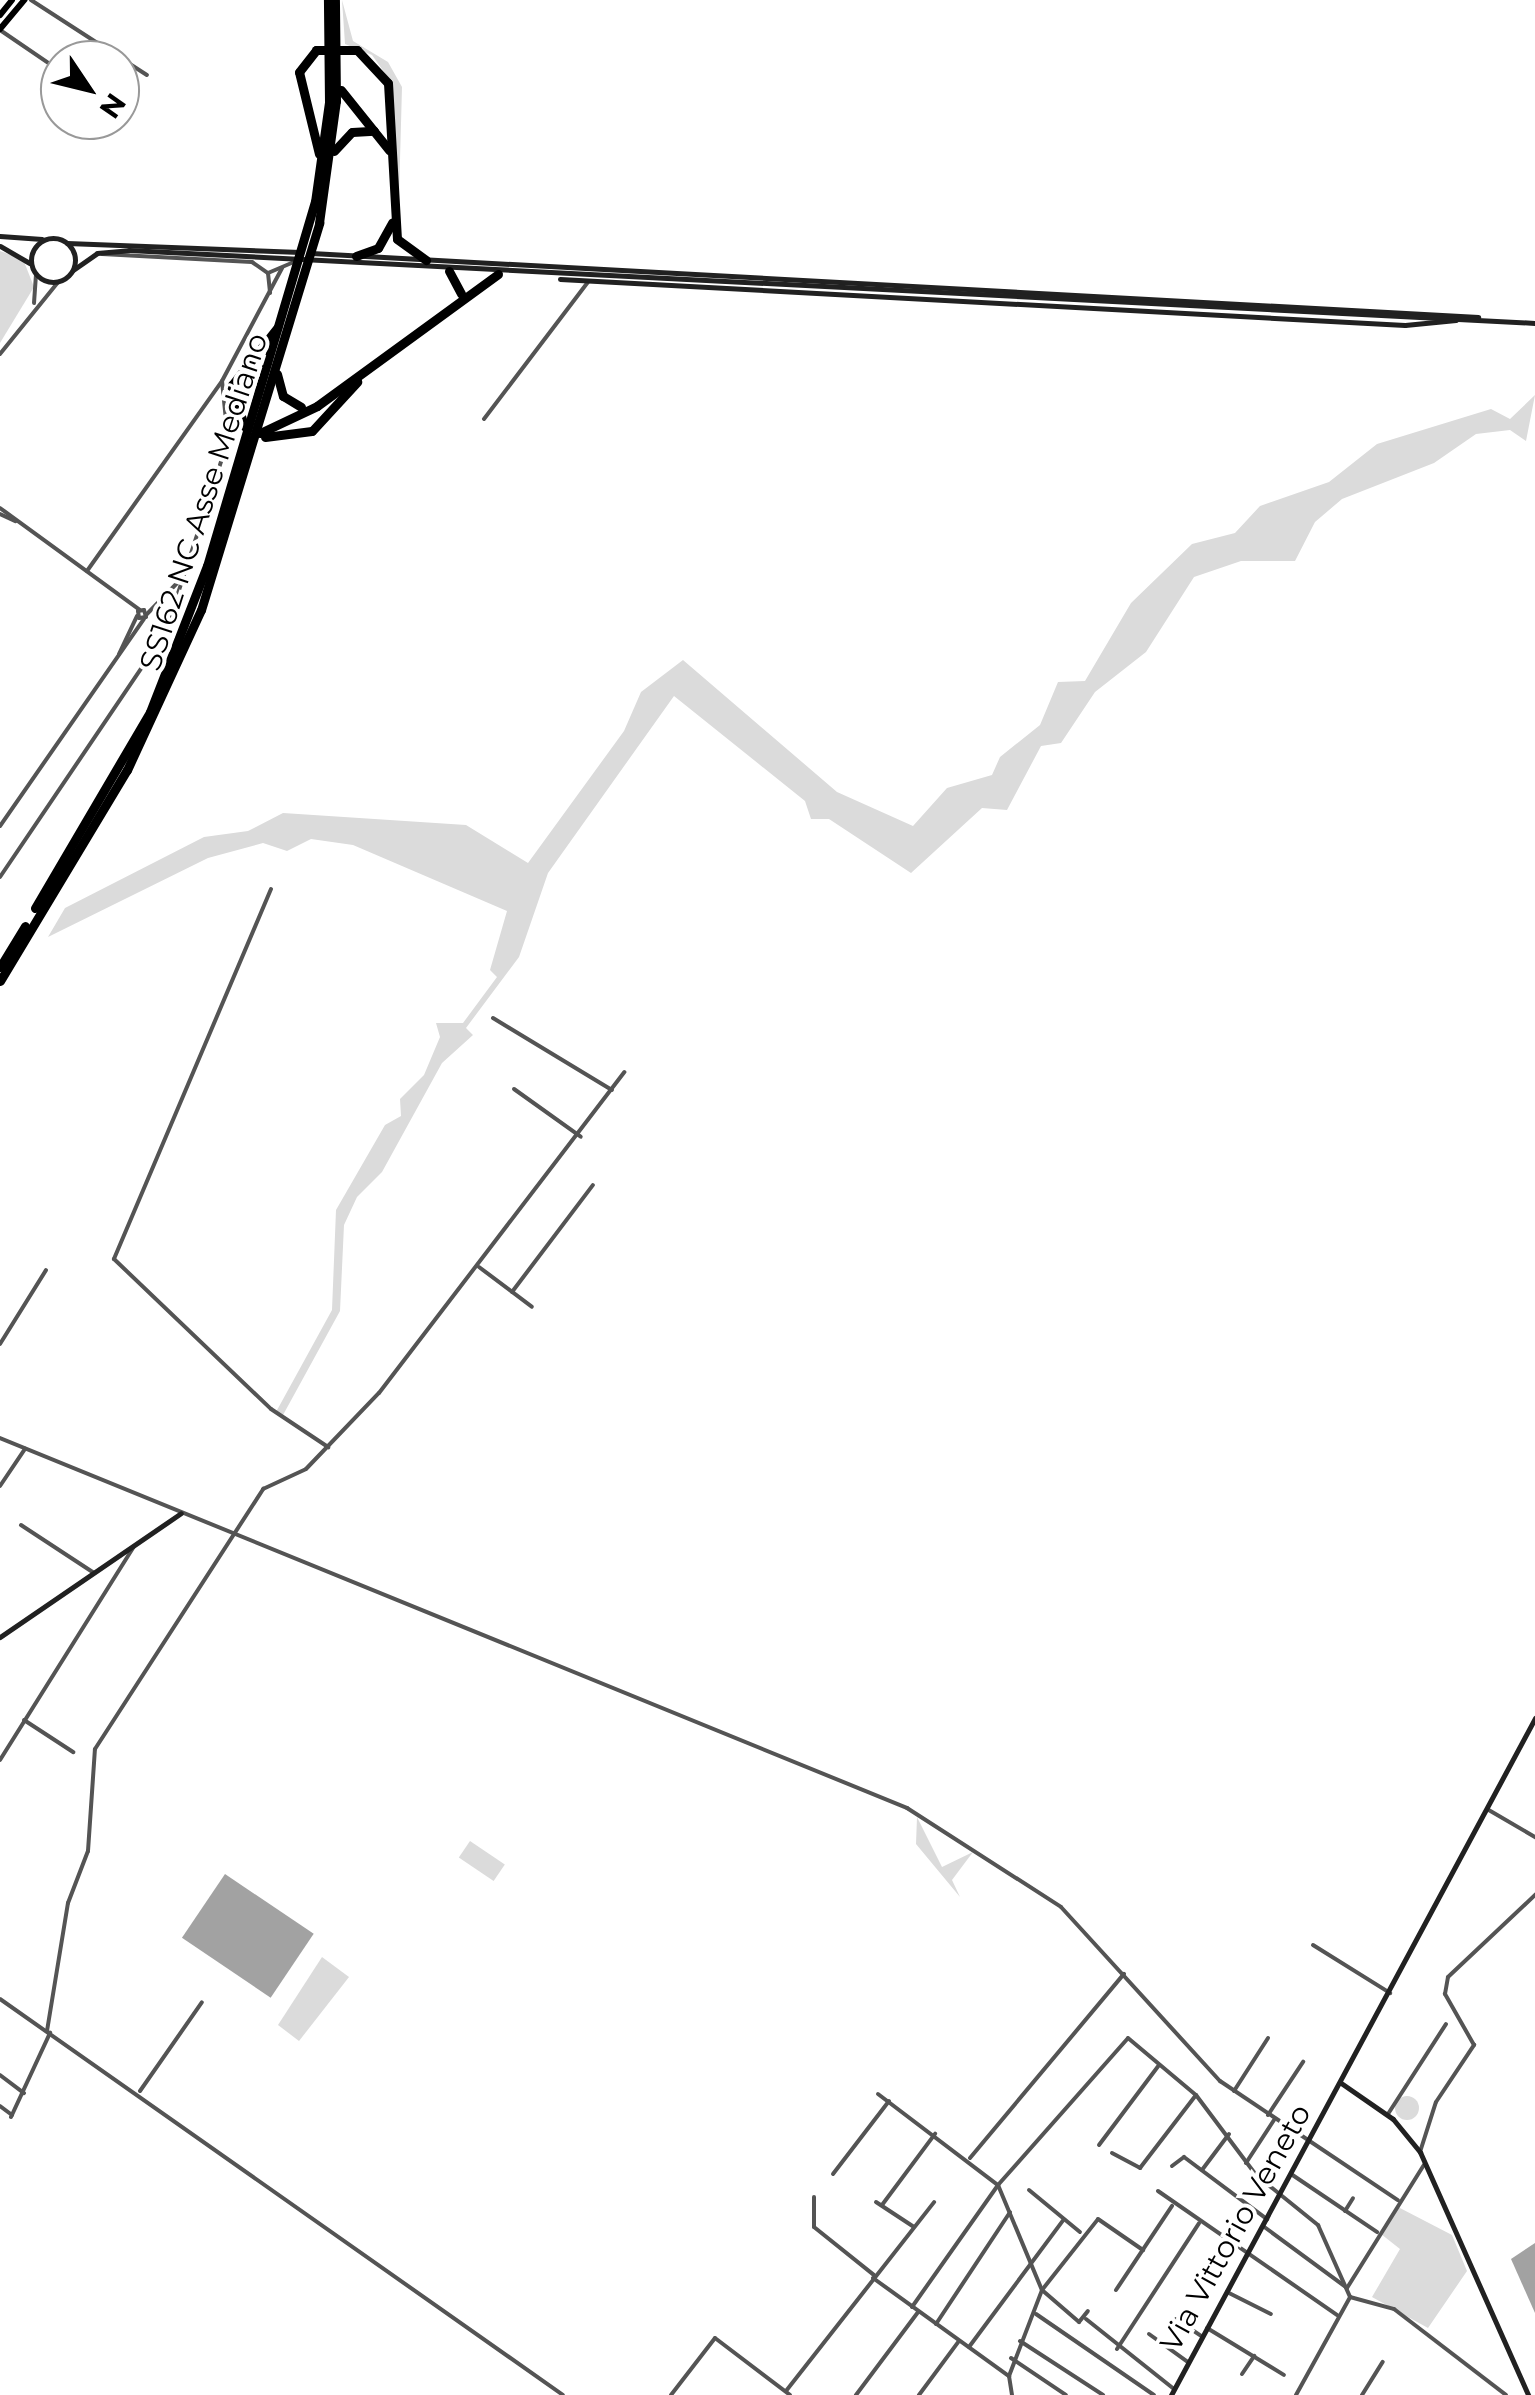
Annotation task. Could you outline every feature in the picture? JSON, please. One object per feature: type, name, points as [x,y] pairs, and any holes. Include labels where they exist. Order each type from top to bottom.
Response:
[{"type":"highway","name":"SS162 NC Asse Mediano","points":[[315,221],[334,57],[332,0]]},
{"type":"highway","points":[[319,182],[297,81],[316,50],[357,50],[382,68],[392,220],[403,249],[426,260]]},
{"type":"highway","name":"SS162 NC Asse Mediano","points":[[211,567],[260,438],[315,221],[330,158],[338,76],[334,57]]},
{"type":"highway","points":[[338,76],[349,110],[374,131],[390,152]]},
{"type":"highway","points":[[330,158],[344,137],[374,131]]},
{"type":"highway","points":[[356,256],[378,248],[392,220]]},
{"type":"highway","points":[[450,272],[462,282],[460,297]]},
{"type":"highway","points":[[260,438],[270,421],[303,408],[368,368],[460,297],[498,274]]},
{"type":"highway","name":"SS162 NC Asse Mediano","points":[[0,981],[136,753],[197,609],[295,292]]},
{"type":"highway","points":[[244,426],[232,384],[286,313]]},
{"type":"highway","points":[[260,438],[312,431],[368,368]]},
{"type":"highway","points":[[276,369],[283,396],[303,408]]},
{"type":"highway","name":"SS162 NC Asse Mediano","points":[[0,968],[150,712],[197,609]]},
{"type":"main road","points":[[0,15],[12,0]]},
{"type":"main road","points":[[0,30],[27,0]]},
{"type":"main road","points":[[0,236],[67,243],[426,260],[731,269],[1535,324]]},
{"type":"main road","points":[[30,264],[45,240]]},
{"type":"main road","points":[[67,243],[73,270]]},
{"type":"main road","points":[[0,246],[30,264],[36,275],[58,282],[97,254],[735,282],[1406,325],[1465,319]]},
{"type":"main road","points":[[731,269],[735,282]]},
{"type":"main road","points":[[552,276],[588,282],[735,282],[743,278],[1491,320]]},
{"type":"main road","points":[[0,1636],[180,1512]]},
{"type":"main road","name":"Via Vittorio Veneto","points":[[1172,2393],[1390,1994],[1535,1718]]},
{"type":"main road","points":[[1341,2083],[1388,2114],[1420,2152],[1528,2395]]},
{"type":"street","points":[[27,0],[147,75]]},
{"type":"street","points":[[0,30],[40,57]]},
{"type":"street","points":[[97,254],[252,262],[268,273]]},
{"type":"street","points":[[268,273],[300,260]]},
{"type":"street","points":[[87,571],[222,381],[282,268]]},
{"type":"street","points":[[268,273],[270,296]]},
{"type":"street","points":[[32,308],[36,275]]},
{"type":"street","points":[[0,354],[32,308],[58,282]]},
{"type":"street","points":[[484,419],[588,282]]},
{"type":"street","points":[[0,877],[165,632],[228,440],[222,381]]},
{"type":"street","points":[[0,511],[142,615]]},
{"type":"street","points":[[0,826],[142,615],[184,576]]},
{"type":"street","points":[[119,654],[142,615]]},
{"type":"street","points":[[271,889],[114,1259],[270,1408],[328,1447]]},
{"type":"street","points":[[493,1018],[612,1090]]},
{"type":"street","points":[[0,2106],[11,2116],[49,2032],[68,1902],[88,1851],[94,1750],[267,1484],[306,1469],[328,1447],[479,1267],[581,1137],[624,1072]]},
{"type":"street","points":[[514,1090],[581,1137]]},
{"type":"street","points":[[512,1292],[593,1185]]},
{"type":"street","points":[[479,1267],[532,1307]]},
{"type":"street","points":[[0,1344],[46,1270]]},
{"type":"street","points":[[0,1438],[908,1808],[1061,1907],[1234,2091],[1398,2200]]},
{"type":"street","points":[[0,1486],[25,1449]]},
{"type":"street","points":[[21,1525],[94,1573]]},
{"type":"street","points":[[0,1760],[134,1546]]},
{"type":"street","points":[[24,1720],[74,1752]]},
{"type":"street","points":[[1487,1808],[1535,1837]]},
{"type":"street","points":[[1420,2152],[1436,2102],[1474,2045],[1445,1994],[1448,1978],[1535,1895]]},
{"type":"street","points":[[1313,1945],[1390,1994]]},
{"type":"street","points":[[969,2160],[1124,1974]]},
{"type":"street","points":[[0,1999],[140,2091],[563,2395]]},
{"type":"street","points":[[140,2091],[202,2002]]},
{"type":"street","points":[[1388,2114],[1446,2024]]},
{"type":"street","points":[[912,2307],[998,2186],[1128,2038],[1196,2095],[1229,2134],[1246,2163],[1318,2225],[1350,2297],[1404,2316],[1506,2395]]},
{"type":"street","points":[[1234,2091],[1268,2038]]},
{"type":"street","points":[[1268,2115],[1303,2062]]},
{"type":"street","points":[[1099,2145],[1161,2063]]},
{"type":"street","points":[[0,2076],[24,2093]]},
{"type":"street","points":[[878,2094],[998,2186],[1042,2290],[1079,2322],[1088,2311]]},
{"type":"street","points":[[1112,2153],[1140,2168],[1196,2095]]},
{"type":"street","points":[[840,2177],[833,2173],[888,2102]]},
{"type":"street","points":[[1246,2163],[1274,2119]]},
{"type":"street","points":[[914,2227],[879,2204],[935,2134]]},
{"type":"street","points":[[1202,2170],[1229,2134]]},
{"type":"street","points":[[1172,2166],[1184,2157],[1266,2219]]},
{"type":"street","points":[[1346,2288],[1398,2200],[1426,2163]]},
{"type":"street","points":[[1290,2174],[1378,2232]]},
{"type":"street","points":[[1029,2190],[1080,2232]]},
{"type":"street","points":[[1158,2191],[1246,2258],[1338,2316]]},
{"type":"street","points":[[814,2197],[814,2226],[918,2312],[1009,2376]]},
{"type":"street","points":[[1346,2210],[1353,2198]]},
{"type":"street","points":[[671,2395],[715,2338],[788,2393],[873,2276],[934,2202]]},
{"type":"street","points":[[1116,2290],[1172,2206]]},
{"type":"street","points":[[936,2324],[1010,2212]]},
{"type":"street","points":[[968,2347],[1064,2219]]},
{"type":"street","points":[[1012,2395],[1011,2358],[1036,2314],[1042,2290],[1098,2219],[1143,2250]]},
{"type":"street","points":[[1117,2349],[1199,2223]]},
{"type":"street","points":[[1262,2226],[1346,2288]]},
{"type":"street","points":[[1227,2292],[1271,2314]]},
{"type":"street","points":[[1296,2395],[1350,2297]]},
{"type":"street","points":[[856,2395],[918,2312]]},
{"type":"street","points":[[1036,2314],[1154,2395]]},
{"type":"street","points":[[1086,2319],[1172,2393]]},
{"type":"street","points":[[1176,2319],[1203,2337]]},
{"type":"street","points":[[1208,2328],[1284,2375]]},
{"type":"street","points":[[1149,2334],[1188,2362]]},
{"type":"street","points":[[919,2395],[959,2341]]},
{"type":"street","points":[[1020,2341],[1103,2395]]},
{"type":"street","points":[[1242,2374],[1254,2356]]},
{"type":"street","points":[[1011,2358],[1066,2395]]},
{"type":"street","points":[[1362,2395],[1383,2362]]},
{"type":"shaded area","points":[[342,0],[353,41],[388,62],[402,87],[398,234],[389,79],[372,55],[345,44]]},
{"type":"shaded area","points":[[0,251],[23,259],[34,287],[0,343]]},
{"type":"shaded area","points":[[1535,395],[1526,441],[1510,430],[1476,434],[1434,463],[1342,499],[1315,522],[1295,561],[1241,561],[1194,577],[1146,652],[1095,692],[1061,743],[1041,746],[1007,810],[982,808],[911,873],[829,819],[811,819],[805,801],[674,696],[548,873],[519,957],[466,1028],[473,1035],[442,1063],[382,1172],[357,1197],[344,1225],[340,1311],[283,1415],[276,1412],[332,1310],[336,1210],[385,1125],[401,1116],[400,1099],[424,1075],[440,1037],[436,1023],[463,1023],[497,977],[490,970],[507,911],[353,845],[311,839],[287,851],[263,843],[208,858],[48,937],[65,908],[204,837],[248,831],[283,813],[466,825],[528,863],[624,731],[641,692],[683,660],[837,792],[913,826],[947,788],[992,775],[1000,757],[1040,725],[1058,682],[1085,681],[1131,603],[1192,544],[1235,533],[1260,506],[1329,482],[1377,444],[1491,409],[1510,419]]},
{"type":"shaded area","points":[[917,1817],[942,1867],[973,1852],[952,1880],[960,1897],[916,1844]]},
{"type":"shaded area","points":[[470,1841],[505,1864],[494,1881],[459,1858]]},
{"type":"shaded area","points":[[225,1874],[314,1934],[271,1998],[182,1938]]},
{"type":"shaded area","points":[[322,1957],[349,1977],[299,2041],[278,2025]]},
{"type":"shaded area","points":[[1407,2096],[1416,2099],[1416,2117],[1407,2120],[1398,2117],[1395,2108],[1398,2099]]},
{"type":"shaded area","points":[[1398,2207],[1452,2235],[1467,2271],[1428,2328],[1372,2297],[1400,2249],[1381,2234]]},
{"type":"shaded area","points":[[1535,2243],[1535,2313],[1511,2259]]}]
